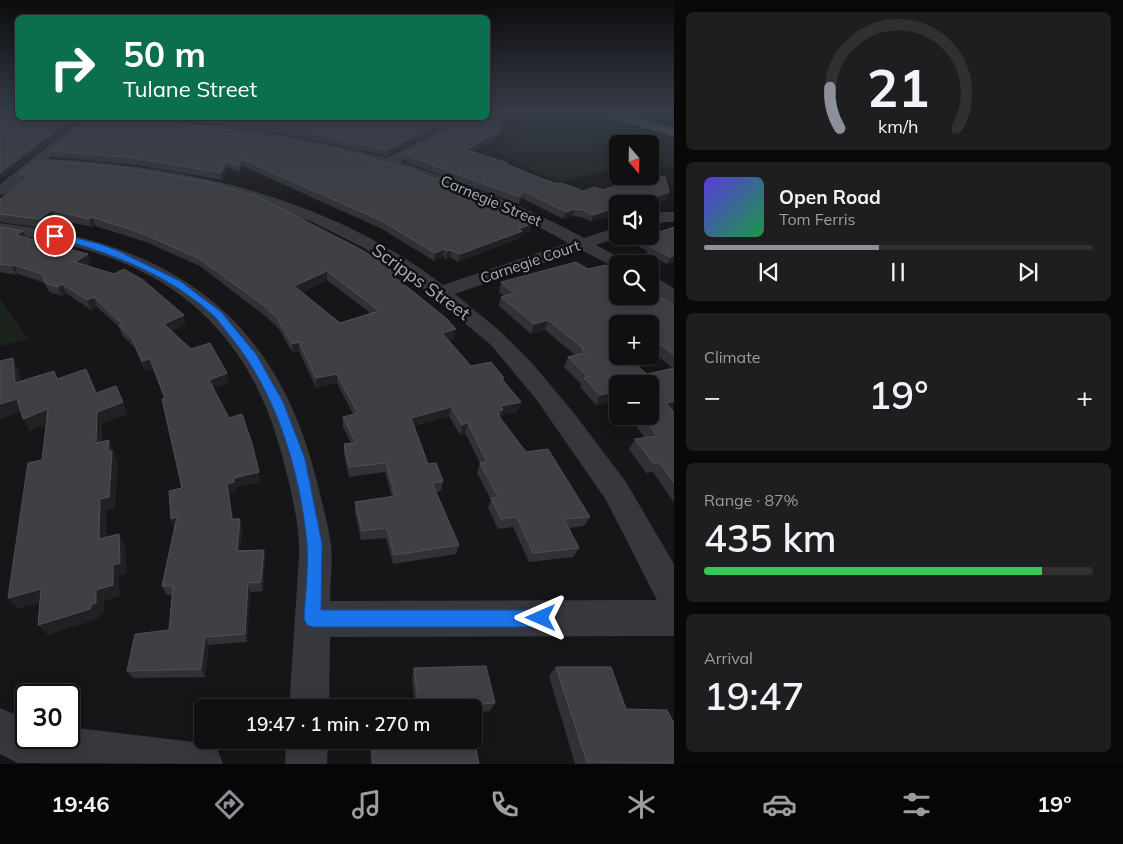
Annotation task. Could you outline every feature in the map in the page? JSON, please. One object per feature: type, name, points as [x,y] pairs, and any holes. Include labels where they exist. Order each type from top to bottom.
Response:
[{"type":"street","points":[[0,191],[53,149]]},
{"type":"street","name":"Carnegie Street","points":[[338,149],[390,162],[452,182],[527,214],[609,259]]},
{"type":"street","points":[[390,162],[415,149]]},
{"type":"street","name":"Scripps Street","points":[[36,162],[81,163],[189,178],[290,206],[332,224],[379,248],[442,292],[502,344],[561,414],[616,491],[674,600]]},
{"type":"street","points":[[659,219],[674,217]]},
{"type":"street","points":[[0,228],[55,236],[97,246],[132,260],[177,283],[218,314],[253,356],[277,402],[298,459],[314,544],[313,619],[309,699]]},
{"type":"street","name":"Carnegie Court","points":[[442,292],[609,235]]},
{"type":"street","points":[[659,288],[674,298]]},
{"type":"street","points":[[313,619],[674,618]]},
{"type":"street","points":[[0,728],[18,742],[202,764]]},
{"type":"street","points":[[306,764],[307,749]]},
{"type":"shaded area","points":[[500,149],[609,149],[609,170],[559,183],[496,151]]},
{"type":"shaded area","points":[[659,149],[674,149],[674,167],[659,166]]},
{"type":"shaded area","points":[[0,299],[28,339],[0,346]]},
{"type":"building","points":[[0,149],[32,149],[0,173]]},
{"type":"building","points":[[54,149],[331,149],[398,166],[456,185],[514,209],[512,212],[532,224],[518,229],[522,231],[460,254],[444,249],[435,253],[382,221],[242,159],[239,166],[227,161],[221,173],[135,158],[51,151]]},
{"type":"building","points":[[417,149],[468,149],[466,150],[508,163],[506,164],[545,180],[558,184],[561,183],[583,191],[595,187],[603,190],[619,185],[659,185],[659,176],[665,177],[669,192],[659,195],[609,195],[609,210],[593,215],[583,210],[575,209],[566,212],[524,191],[520,197],[405,155]]},
{"type":"building","points":[[37,160],[123,167],[209,182],[259,197],[364,251],[394,272],[391,274],[446,318],[456,329],[442,333],[471,366],[491,362],[504,378],[501,378],[521,402],[501,406],[503,410],[498,411],[500,414],[498,415],[526,452],[548,449],[590,517],[564,519],[579,548],[533,553],[517,517],[501,519],[491,498],[498,497],[480,463],[487,462],[468,423],[462,425],[451,407],[411,418],[428,464],[436,463],[443,481],[432,483],[459,545],[394,555],[387,528],[362,531],[355,502],[395,496],[386,463],[349,467],[344,444],[356,443],[343,417],[358,413],[337,374],[316,378],[299,342],[292,344],[277,318],[263,305],[198,258],[144,234],[92,217],[89,219],[52,210],[39,219],[0,214],[0,199],[30,175],[19,174]],"holes":[[[327,271],[379,311],[340,323],[294,286]]]},
{"type":"building","points":[[0,227],[23,231],[16,235],[88,254],[75,262],[114,274],[124,269],[143,280],[184,315],[164,324],[191,349],[210,343],[227,373],[209,380],[229,418],[242,414],[259,472],[234,478],[234,482],[227,484],[232,519],[240,519],[237,551],[264,550],[261,582],[248,583],[245,634],[205,637],[201,669],[127,671],[135,634],[169,630],[173,586],[162,586],[177,517],[171,519],[169,491],[182,488],[162,399],[165,398],[150,359],[142,361],[132,338],[119,326],[122,324],[94,297],[87,300],[62,284],[58,287],[45,283],[42,274],[14,265],[0,264]]},
{"type":"building","points":[[674,227],[674,256],[671,257],[649,246],[659,245],[659,232]]},
{"type":"building","points":[[576,262],[588,269],[606,265],[609,267],[609,305],[659,305],[659,296],[674,305],[674,355],[659,343],[659,315],[609,315],[609,365],[636,365],[647,374],[674,368],[674,401],[666,403],[674,412],[674,483],[659,462],[653,463],[635,439],[657,436],[649,425],[659,425],[659,375],[609,375],[609,393],[600,395],[584,378],[588,377],[568,357],[585,353],[582,350],[584,349],[548,320],[534,324],[501,297],[514,293],[501,282]]},
{"type":"building","points":[[13,358],[15,383],[54,371],[57,379],[86,369],[96,393],[116,386],[123,402],[97,412],[96,443],[109,440],[108,451],[112,451],[109,497],[100,499],[99,539],[119,534],[120,563],[113,565],[113,585],[96,590],[96,603],[91,605],[90,609],[38,625],[41,589],[8,598],[28,463],[42,460],[48,409],[23,419],[17,399],[0,404],[0,361]]},
{"type":"building","points":[[486,666],[495,703],[482,704],[482,699],[418,699],[414,668]]},
{"type":"building","points":[[556,667],[611,667],[626,709],[667,710],[674,723],[674,763],[587,762]]},
{"type":"building","points":[[372,749],[476,749],[479,764],[373,764]]},
{"type":"route","points":[[55,236],[97,246],[132,260],[177,283],[218,314],[253,356],[277,402],[298,459],[314,544],[313,619],[541,618]]}]
